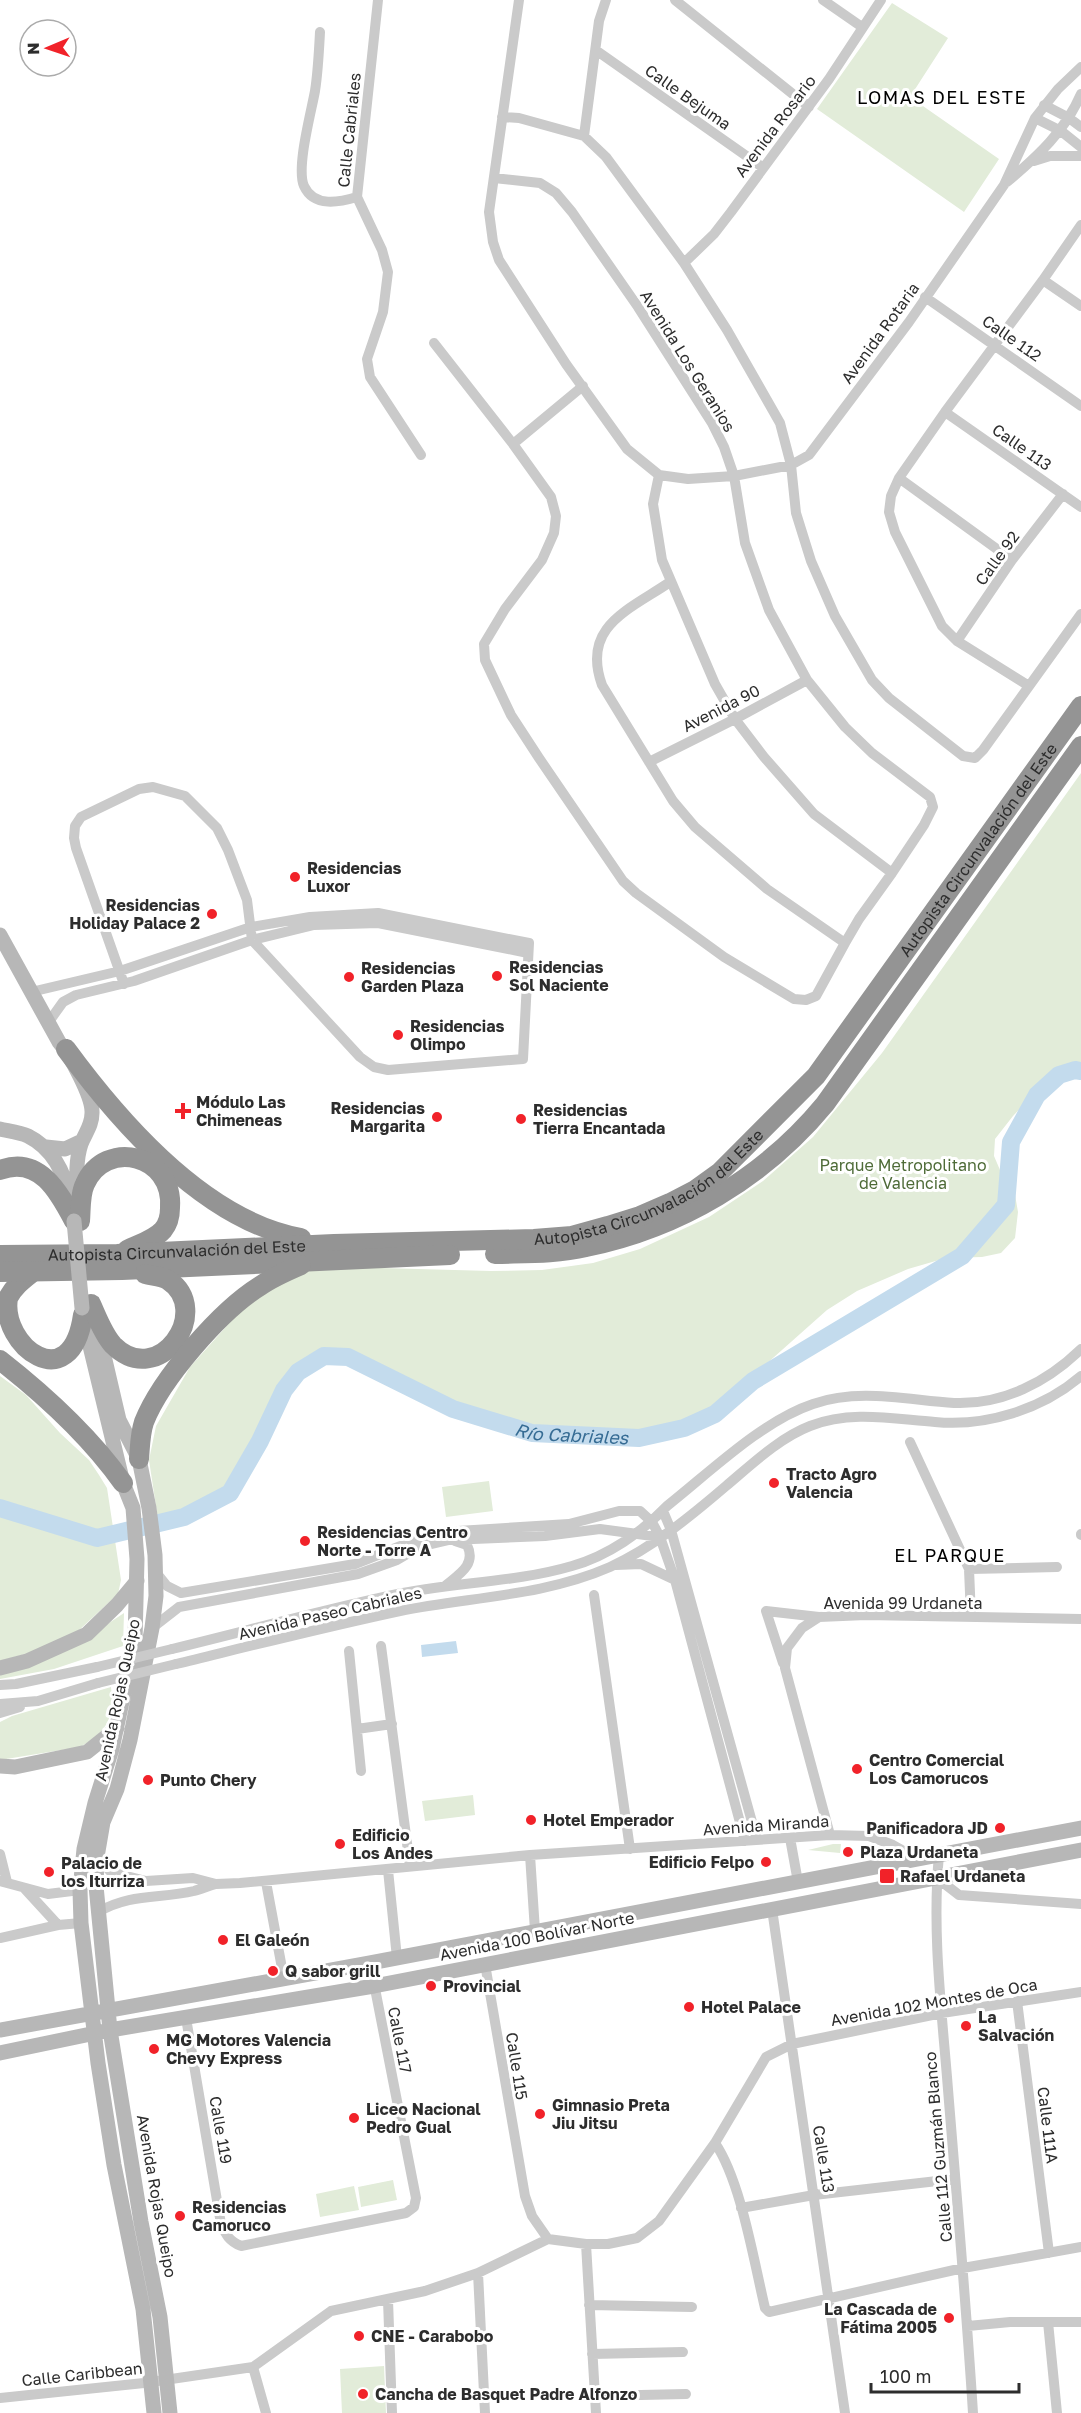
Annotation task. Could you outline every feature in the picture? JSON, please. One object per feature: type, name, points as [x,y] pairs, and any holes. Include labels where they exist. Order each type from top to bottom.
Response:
[{"type":"highway","name":"Autopista Circunvalación del Este","points":[[0,1272],[334,1244],[572,1236],[640,1216],[695,1190],[720,1172],[747,1147],[816,1076],[1081,706]]},
{"type":"highway","name":"Autopista Circunvalación del Este","points":[[5,1253],[120,1262],[309,1261],[546,1252],[585,1248],[645,1232],[674,1221],[735,1186],[808,1125],[1081,746]]},
{"type":"highway","points":[[66,1049],[119,1117],[171,1167],[222,1206],[254,1224],[282,1235],[334,1244]]},
{"type":"highway","points":[[77,1221],[83,1186],[89,1176],[104,1162],[126,1158],[139,1159],[159,1171],[169,1188],[171,1202],[170,1215],[165,1228],[120,1262]]},
{"type":"highway","points":[[0,1170],[20,1166],[33,1169],[43,1175],[77,1221]]},
{"type":"highway","points":[[139,1459],[144,1424],[168,1381],[184,1359],[230,1310],[259,1286],[309,1261]]},
{"type":"highway","points":[[86,1309],[113,1345],[133,1357],[155,1356],[174,1345],[182,1332],[185,1310],[175,1286],[166,1278],[120,1262]]},
{"type":"highway","points":[[33,1271],[15,1287],[5,1307],[6,1323],[15,1346],[35,1358],[56,1357],[67,1352],[75,1345],[81,1333],[86,1309]]},
{"type":"highway","points":[[0,1360],[36,1388],[68,1419],[107,1461],[123,1483]]},
{"type":"street","name":"Calle Cabriales","points":[[378,0],[357,197],[382,250],[388,272],[383,312],[367,359],[370,377],[421,455]]},
{"type":"street","points":[[434,343],[513,444],[551,497],[556,516],[554,533],[542,560],[501,616],[484,644],[484,660],[512,715],[539,758],[629,887],[724,957],[794,999],[806,1000],[816,996],[859,919],[892,873],[814,814],[764,757],[735,719],[716,684],[670,582],[658,545],[653,504],[659,475],[627,449],[544,332],[499,260],[489,212],[519,0]]},
{"type":"street","points":[[584,136],[600,21],[606,0]]},
{"type":"street","points":[[675,0],[809,107]]},
{"type":"street","points":[[824,0],[862,27]]},
{"type":"street","name":"Avenida Rosario","points":[[684,263],[714,234],[809,107],[881,0]]},
{"type":"street","points":[[320,32],[315,89],[302,176],[304,187],[312,196],[325,202],[357,197]]},
{"type":"street","name":"Calle Bejuma","points":[[597,51],[762,167]]},
{"type":"street","name":"Avenida Rotaria","points":[[659,475],[688,479],[734,476],[791,465],[809,455],[909,322],[1004,185],[1035,118],[1044,105],[1081,67]]},
{"type":"street","points":[[1004,185],[1061,131],[1081,94]]},
{"type":"street","points":[[1044,105],[1081,127]]},
{"type":"street","points":[[502,117],[519,118],[584,136],[606,157],[684,263],[727,330],[780,423],[791,465],[796,513],[811,561],[851,644],[872,680],[889,698],[969,759],[975,758],[1081,614]]},
{"type":"street","points":[[1035,118],[1061,131],[1081,147]]},
{"type":"street","points":[[1030,162],[1050,156],[1081,156]]},
{"type":"street","name":"Avenida Los Geranios","points":[[494,178],[540,183],[556,193],[572,212],[638,307],[712,423],[734,476],[745,543],[759,583],[769,610],[807,680],[845,727],[872,753],[930,797],[933,802],[933,807],[924,825],[892,873]]},
{"type":"street","points":[[1029,686],[957,641],[942,626],[895,532],[889,512],[891,496],[899,478],[1081,225]]},
{"type":"street","points":[[1043,280],[1081,306]]},
{"type":"street","name":"Calle 112","points":[[925,297],[1081,406]]},
{"type":"street","points":[[513,444],[583,386]]},
{"type":"street","name":"Calle 113","points":[[945,412],[1081,507]]},
{"type":"street","points":[[899,478],[1012,560]]},
{"type":"street","name":"Calle 92","points":[[957,641],[1012,560],[1063,494]]},
{"type":"street","points":[[670,582],[611,622],[602,634],[596,648],[596,667],[602,685],[673,801],[695,827],[767,889],[845,943]]},
{"type":"street","name":"Avenida 90","points":[[649,762],[807,680]]},
{"type":"street","points":[[124,984],[74,838],[75,826],[81,817],[140,789],[153,787],[185,796],[218,828],[247,900],[252,940],[360,1057],[374,1068],[388,1070],[523,1059],[529,948]]},
{"type":"street","points":[[31,992],[120,970],[251,927],[310,917],[378,913],[529,948]]},
{"type":"street","points":[[48,1023],[63,1002],[76,995],[124,984],[252,940],[314,925],[378,923],[529,948]]},
{"type":"street","name":"Avenida Rojas Queipo","points":[[0,935],[48,1023],[66,1049],[91,1103],[91,1122],[88,1133],[82,1141],[76,1177],[77,1221],[86,1309],[123,1483],[133,1508],[137,1559],[135,1641],[117,1728],[84,1849],[80,1890],[81,1923],[94,2034],[114,2165],[143,2309],[154,2413]]},
{"type":"street","points":[[0,1129],[27,1136],[46,1147],[65,1149],[82,1141]]},
{"type":"street","name":"Avenida Rojas Queipo","points":[[46,1147],[65,1180],[77,1221]]},
{"type":"street","name":"Avenida Rojas Queipo","points":[[86,1309],[119,1420],[139,1459],[149,1508],[155,1563],[156,1596],[152,1628],[130,1740],[117,1789],[103,1822],[97,1857],[98,1912],[111,2030],[141,2222],[160,2317],[170,2413]]},
{"type":"street","name":"Avenida Paseo Cabriales","points":[[0,1685],[16,1684],[97,1667],[394,1595],[523,1576],[573,1566],[605,1552],[652,1522],[781,1417],[814,1404],[847,1397],[880,1396],[956,1403],[994,1399],[1029,1388],[1063,1367],[1081,1349]]},
{"type":"street","name":"Avenida Paseo Cabriales","points":[[0,1704],[38,1701],[98,1683],[399,1612],[475,1598],[538,1590],[575,1581],[613,1566],[671,1530],[748,1467],[788,1438],[808,1427],[856,1416],[939,1423],[991,1418],[1020,1411],[1040,1402],[1068,1388],[1081,1376]]},
{"type":"street","points":[[910,1442],[969,1569],[971,1617]]},
{"type":"street","points":[[155,1563],[167,1587],[181,1593],[355,1564],[442,1532],[569,1524],[619,1511],[640,1510],[652,1522],[660,1537],[675,1580],[745,1841]]},
{"type":"street","points":[[663,1511],[671,1530],[757,1840]]},
{"type":"street","name":"Avenida Paseo Cabriales","points":[[152,1628],[179,1607],[358,1574],[397,1560],[419,1547],[449,1540],[545,1536],[600,1529],[660,1537]]},
{"type":"street","points":[[444,1587],[465,1569],[471,1560],[471,1552],[467,1545],[449,1540]]},
{"type":"street","points":[[613,1566],[641,1564],[675,1580]]},
{"type":"street","points":[[969,1569],[1057,1568]]},
{"type":"street","points":[[0,1668],[27,1661],[87,1634],[117,1605],[136,1581]]},
{"type":"street","points":[[594,1595],[630,1849]]},
{"type":"street","points":[[819,1617],[766,1611],[785,1668],[830,1835]]},
{"type":"street","name":"Avenida 99 Urdaneta","points":[[785,1668],[787,1648],[802,1628],[819,1617],[872,1615],[1081,1619]]},
{"type":"street","points":[[381,1646],[410,1866]]},
{"type":"street","points":[[349,1651],[362,1771]]},
{"type":"street","points":[[0,1713],[38,1701]]},
{"type":"street","points":[[357,1729],[392,1724]]},
{"type":"street","points":[[0,1766],[15,1767],[87,1752],[117,1728]]},
{"type":"street","name":"Avenida 100 Bolívar Norte","points":[[370,1963],[1081,1828]]},
{"type":"street","name":"Avenida Miranda","points":[[98,1912],[112,1904],[135,1898],[193,1891],[216,1884],[266,1882],[530,1855],[830,1835],[869,1836],[893,1845],[918,1859]]},
{"type":"street","points":[[790,1838],[798,1882]]},
{"type":"street","name":"Avenida 100 Bolívar Norte","points":[[0,2053],[111,2030],[374,1986],[1081,1850]]},
{"type":"street","points":[[0,1854],[3,1881],[48,1894],[80,1890]]},
{"type":"street","points":[[530,1855],[535,1931]]},
{"type":"street","name":"Calle 112 Guzmán Blanco","points":[[939,1855],[937,1878],[942,2013],[973,2413]]},
{"type":"street","name":"Avenida Miranda","points":[[97,1857],[111,1872],[121,1876],[146,1881],[193,1878],[216,1884]]},
{"type":"street","points":[[388,1870],[397,1958]]},
{"type":"street","points":[[937,1878],[959,1895],[1081,1905]]},
{"type":"street","points":[[266,1882],[284,1978]]},
{"type":"street","points":[[25,1889],[58,1925]]},
{"type":"street","name":"Calle 113","points":[[772,1909],[845,2413]]},
{"type":"street","points":[[0,1938],[58,1925],[81,1923]]},
{"type":"street","points":[[0,2030],[370,1963]]},
{"type":"street","name":"Calle 117","points":[[233,2243],[241,2246],[383,2218],[406,2213],[414,2207],[416,2198],[370,1963]]},
{"type":"street","name":"Calle 115","points":[[484,1964],[525,2196],[532,2216],[548,2239]]},
{"type":"street","name":"Avenida 102 Montes de Oca","points":[[548,2239],[586,2244],[608,2244],[637,2238],[659,2221],[715,2143],[766,2058],[792,2044],[942,2013],[1081,1992]]},
{"type":"street","name":"Calle 111A","points":[[1017,2001],[1048,2253]]},
{"type":"street","name":"Calle 119","points":[[186,2018],[221,2224],[227,2237],[233,2243]]},
{"type":"street","points":[[715,2143],[723,2155],[741,2208],[765,2308],[773,2311],[963,2268],[1081,2247]]},
{"type":"street","points":[[741,2208],[814,2195],[956,2180]]},
{"type":"street","points":[[168,2379],[253,2367],[331,2311],[425,2291],[478,2273],[548,2239]]},
{"type":"street","points":[[586,2244],[596,2413]]},
{"type":"street","points":[[478,2273],[485,2413]]},
{"type":"street","points":[[388,2300],[392,2413]]},
{"type":"street","points":[[589,2306],[692,2307]]},
{"type":"street","points":[[968,2326],[1010,2322],[1081,2322]]},
{"type":"street","points":[[1048,2322],[1057,2413]]},
{"type":"street","points":[[592,2354],[682,2352]]},
{"type":"street","points":[[253,2367],[267,2413]]},
{"type":"street","name":"Calle Caribbean","points":[[0,2398],[168,2379]]},
{"type":"street","points":[[595,2396],[686,2394]]},
{"type":"green space","points":[[892,3],[948,38],[910,97],[999,159],[964,212],[817,109]]},
{"type":"green space","name":"Parque Metropolitano de Valencia","points":[[1081,773],[1081,1062],[1072,1064],[1042,1085],[995,1139],[994,1156],[1003,1177],[1014,1189],[1018,1212],[1015,1238],[1001,1253],[982,1257],[946,1258],[908,1269],[857,1291],[827,1310],[712,1412],[684,1426],[654,1435],[574,1438],[518,1430],[472,1419],[360,1360],[337,1355],[303,1363],[277,1390],[226,1498],[174,1522],[159,1526],[149,1460],[156,1426],[190,1367],[241,1310],[266,1290],[307,1270],[345,1267],[542,1270],[593,1263],[640,1249],[709,1217],[763,1181],[813,1137],[882,1053]]},
{"type":"green space","points":[[0,1376],[26,1395],[60,1433],[89,1460],[107,1488],[121,1580],[118,1594],[77,1632],[40,1650],[0,1661]]},
{"type":"green space","points":[[489,1481],[493,1511],[446,1517],[442,1487]]},
{"type":"green space","points":[[124,1613],[123,1646],[54,1669],[0,1679],[0,1672],[103,1627]]},
{"type":"green space","points":[[111,1687],[110,1716],[102,1730],[89,1742],[80,1747],[0,1760],[0,1722],[12,1716]]},
{"type":"green space","points":[[473,1795],[475,1815],[425,1821],[422,1801]]},
{"type":"green space","points":[[841,1844],[840,1853],[808,1850]]},
{"type":"green space","points":[[393,2180],[397,2200],[361,2207],[358,2187]]},
{"type":"green space","points":[[354,2186],[359,2210],[320,2217],[316,2194]]},
{"type":"green space","points":[[384,2366],[386,2413],[342,2413],[340,2369]]},
{"type":"water","points":[[456,1641],[458,1653],[422,1657],[421,1645]]},
{"type":"waterway","name":"Río Cabriales","points":[[0,1508],[97,1538],[184,1517],[230,1493],[260,1441],[284,1390],[298,1372],[324,1356],[348,1357],[453,1409],[532,1433],[639,1438],[684,1428],[715,1414],[753,1381],[962,1256],[1006,1205],[1011,1142],[1037,1095],[1059,1075],[1075,1070],[1081,1071]]},
{"type":"place","name":"Residencias Luxor","points":[[295,877]]},
{"type":"place","name":"Residencias Holiday Palace 2","points":[[212,914]]},
{"type":"place","name":"Residencias Sol Naciente","points":[[497,976]]},
{"type":"place","name":"Residencias Garden Plaza","points":[[349,977]]},
{"type":"place","name":"Residencias Olimpo","points":[[398,1035]]},
{"type":"place","name":"Módulo Las Chimeneas","points":[[183,1111]]},
{"type":"place","name":"Residencias Margarita","points":[[437,1117]]},
{"type":"place","name":"Residencias Tierra Encantada","points":[[521,1119]]},
{"type":"place","name":"Tracto Agro Valencia","points":[[774,1483]]},
{"type":"place","name":"Residencias Centro Norte - Torre A","points":[[305,1541]]},
{"type":"place","name":"Centro Comercial Los Camorucos","points":[[857,1769]]},
{"type":"place","name":"Punto Chery","points":[[148,1780]]},
{"type":"place","name":"Hotel Emperador","points":[[531,1820]]},
{"type":"place","name":"Panificadora JD","points":[[1000,1828]]},
{"type":"place","name":"Edificio Los Andes","points":[[340,1844]]},
{"type":"place","name":"Plaza Urdaneta","points":[[848,1852]]},
{"type":"place","name":"Edificio Felpo","points":[[766,1862]]},
{"type":"place","name":"Palacio de los Iturriza","points":[[49,1872]]},
{"type":"place","name":"Rafael Urdaneta","points":[[887,1876]]},
{"type":"place","name":"El Galeón","points":[[223,1940]]},
{"type":"place","name":"Q sabor grill","points":[[273,1971]]},
{"type":"place","name":"Provincial","points":[[431,1986]]},
{"type":"place","name":"Hotel Palace","points":[[689,2007]]},
{"type":"place","name":"La Salvación","points":[[966,2026]]},
{"type":"place","name":"MG Motores Valencia Chevy Express","points":[[154,2049]]},
{"type":"place","name":"Gimnasio Preta Jiu Jitsu","points":[[540,2114]]},
{"type":"place","name":"Liceo Nacional Pedro Gual","points":[[354,2118]]},
{"type":"place","name":"Residencias Camoruco","points":[[180,2216]]},
{"type":"place","name":"La Cascada de Fátima 2005","points":[[949,2318]]},
{"type":"place","name":"CNE - Carabobo","points":[[359,2336]]},
{"type":"place","name":"Cancha de Basquet Padre Alfonzo","points":[[363,2394]]},
{"type":"district","name":"LOMAS DEL ESTE","points":[[942,97]]},
{"type":"district","name":"EL PARQUE","points":[[950,1555]]}]
